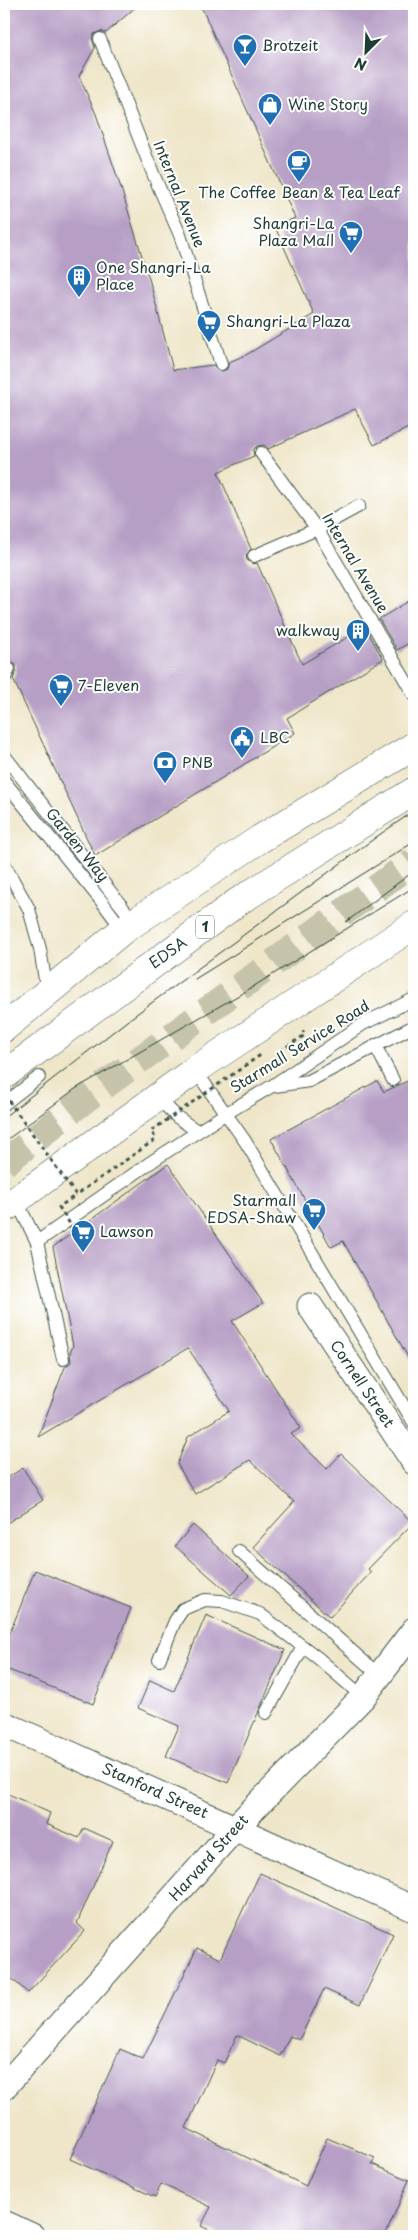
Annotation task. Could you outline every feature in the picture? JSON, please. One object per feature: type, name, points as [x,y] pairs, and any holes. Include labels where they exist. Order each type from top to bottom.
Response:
[{"type":"highway","points":[[4,1028],[128,926],[260,838],[414,746]]},
{"type":"highway","name":"EDSA","points":[[4,1075],[239,901],[414,791]]},
{"type":"highway","points":[[10,1204],[196,1070],[414,926]]},
{"type":"street","name":"Cornell Street","points":[[310,1306],[414,1462]]},
{"type":"street","name":"Harvard Street","points":[[4,2087],[236,1827],[363,1697],[414,1630]]},
{"type":"street","name":"Stanford Street","points":[[4,1724],[236,1827],[414,1909]]},
{"type":"street","points":[[4,2223],[32,2236]]},
{"type":"lane","name":"Internal Avenue","points":[[100,39],[154,176],[180,234],[221,364]]},
{"type":"lane","name":"Internal Avenue","points":[[260,453],[317,528],[414,695]]},
{"type":"lane","points":[[254,556],[317,528],[359,506]]},
{"type":"lane","points":[[4,755],[128,926]]},
{"type":"lane","name":"Garden Way","points":[[4,782],[103,903],[128,926]]},
{"type":"lane","points":[[4,864],[29,909],[40,949],[47,992]]},
{"type":"lane","name":"Starmall Service Road","points":[[196,1070],[225,1114],[272,1086],[363,1024],[414,999]]},
{"type":"lane","points":[[272,1086],[309,1081],[414,1026]]},
{"type":"lane","points":[[375,1045],[393,1080]]},
{"type":"lane","points":[[4,1104],[39,1077]]},
{"type":"lane","points":[[157,1097],[177,1117],[197,1131]]},
{"type":"lane","points":[[37,1242],[158,1164],[197,1131],[225,1114],[245,1141],[414,1423]]},
{"type":"lane","points":[[10,1204],[37,1242],[63,1359]]},
{"type":"lane","points":[[239,1551],[380,1676]]},
{"type":"lane","points":[[158,1660],[175,1621],[183,1609],[205,1600],[235,1604],[260,1614],[363,1697]]},
{"type":"lane","points":[[266,1713],[303,1647]]},
{"type":"path","points":[[74,1230],[59,1207],[156,1138],[150,1131],[262,1054]]},
{"type":"path","points":[[4,1094],[76,1195]]},
{"type":"building","name":"Shangri-La Plaza","points":[[4,4],[139,4],[106,33],[101,31],[94,34],[92,38],[95,48],[79,76],[96,114],[121,188],[150,282],[173,370],[213,365],[220,372],[227,369],[229,362],[246,355],[314,314],[275,227],[295,218],[200,4],[414,4],[414,425],[374,445],[355,409],[268,449],[264,445],[257,446],[253,450],[254,456],[218,472],[251,549],[246,555],[247,560],[253,564],[257,563],[302,664],[365,627],[383,659],[287,718],[295,733],[95,856],[13,679],[16,665],[4,659]]},
{"type":"building","points":[[414,598],[414,640],[397,650],[379,619]]},
{"type":"building","points":[[414,1078],[414,1368],[343,1241],[331,1247],[271,1139],[377,1081],[384,1092]]},
{"type":"building","points":[[168,1164],[263,1303],[232,1321],[301,1428],[291,1434],[327,1469],[341,1454],[413,1523],[368,1569],[371,1572],[330,1617],[253,1547],[294,1502],[250,1460],[195,1494],[177,1464],[188,1437],[229,1411],[188,1348],[38,1437],[65,1367],[71,1362],[70,1353],[73,1346],[53,1247]]},
{"type":"building","points":[[23,1468],[43,1500],[4,1525],[4,1480]]},
{"type":"building","points":[[193,1525],[249,1576],[231,1595],[175,1546]]},
{"type":"building","points":[[35,1570],[131,1608],[93,1704],[4,1668],[4,1647]]},
{"type":"building","points":[[206,1615],[285,1650],[228,1783],[166,1756],[179,1726],[138,1708],[150,1680],[174,1691]]},
{"type":"building","points":[[4,1792],[50,1813],[46,1824],[79,1838],[84,1828],[113,1841],[77,1923],[85,1931],[28,1993],[4,1972]]},
{"type":"building","points":[[260,1873],[393,1934],[360,2005],[324,1989],[299,2040],[290,2036],[280,2056],[237,2035],[224,2063],[217,2060],[186,2128],[306,2186],[327,2138],[375,2158],[372,2164],[409,2180],[385,2236],[222,2236],[201,2226],[211,2207],[161,2184],[155,2197],[70,2159],[120,2049],[143,2059],[197,1948],[220,1959]]},
{"type":"tunnel","points":[[4,1163],[84,1100],[414,861]]},
{"type":"tram line","points":[[4,1117],[127,1021],[414,811]]},
{"type":"tram line","points":[[195,979],[414,842]]},
{"type":"tram line","points":[[346,922],[414,871]]},
{"type":"tram line","points":[[4,1142],[75,1089],[246,991],[414,887]]},
{"type":"place","name":"Brotzeit","points":[[245,67]]},
{"type":"place","name":"Wine Story","points":[[270,126]]},
{"type":"place","name":"The Coffee Bean & Tea Leaf","points":[[299,183]]},
{"type":"place","name":"Shangri-La Plaza Mall","points":[[351,254]]},
{"type":"place","name":"One Shangri-La Place","points":[[79,298]]},
{"type":"place","name":"Shangri-La Plaza","points":[[209,343]]},
{"type":"place","name":"walkway","points":[[358,652]]},
{"type":"place","name":"7-Eleven","points":[[61,707]]},
{"type":"place","name":"LBC","points":[[242,759]]},
{"type":"place","name":"PNB","points":[[165,784]]},
{"type":"place","name":"Starmall EDSA-Shaw","points":[[314,1231]]},
{"type":"place","name":"Lawson","points":[[83,1253]]}]
